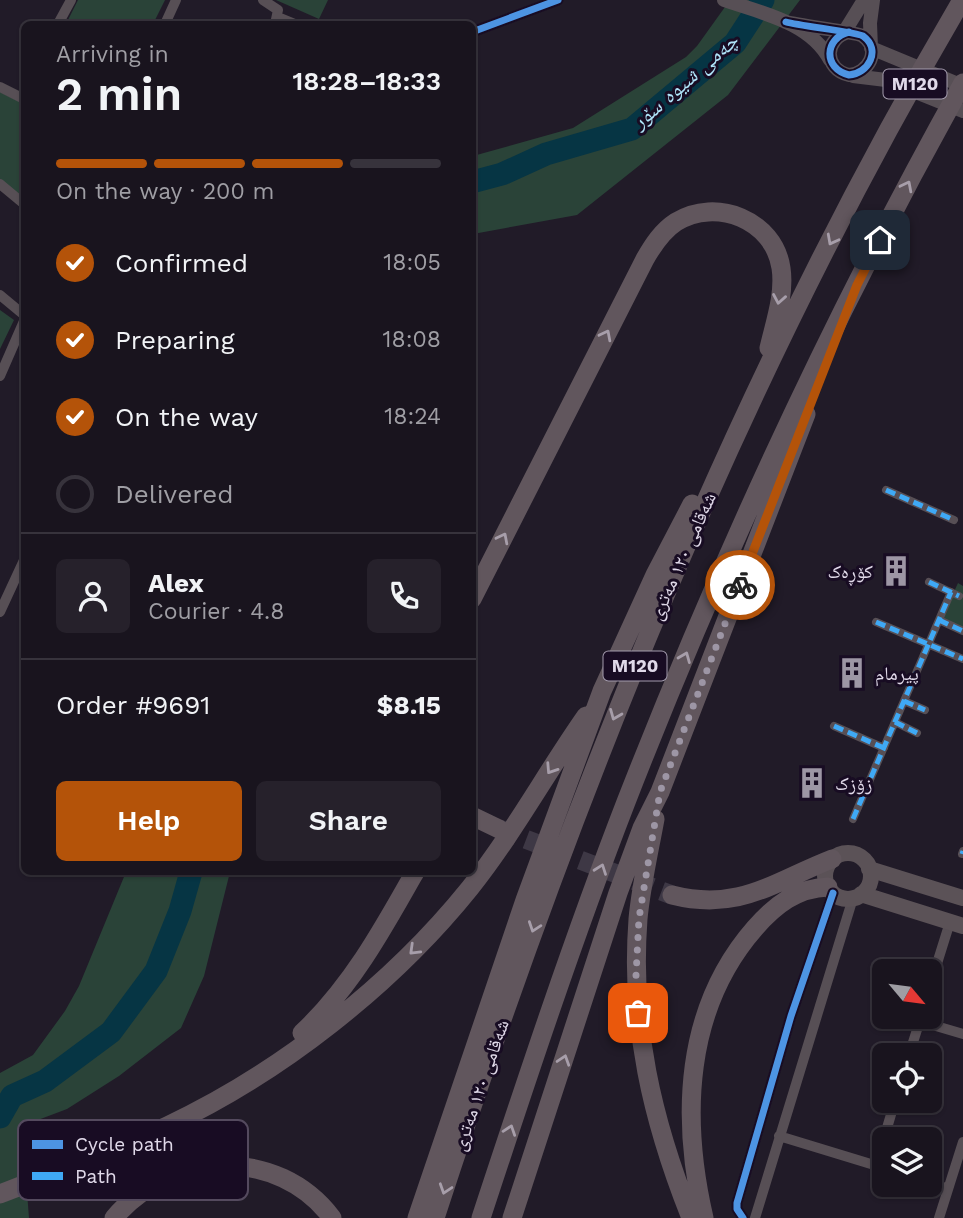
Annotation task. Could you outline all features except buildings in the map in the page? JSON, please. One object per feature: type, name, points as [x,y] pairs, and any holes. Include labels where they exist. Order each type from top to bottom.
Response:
[{"type":"highway","name":"شەقامی ١٢٠ مەتری","points":[[435,1218],[547,890],[598,755],[731,444],[886,136],[962,0]]},
{"type":"highway","name":"M120","points":[[481,1218],[563,971],[661,714],[706,605],[769,464],[857,285],[926,150],[963,85]]},
{"type":"highway","points":[[476,591],[645,259],[663,233],[684,217],[711,211],[737,215],[760,229],[776,251],[782,288],[760,384]]},
{"type":"highway","points":[[512,1218],[618,893],[642,828],[660,792],[857,285]]},
{"type":"highway","points":[[417,1218],[525,900],[603,691],[655,575],[689,508],[731,444]]},
{"type":"highway","points":[[177,1120],[220,1097],[319,1033],[373,989],[424,940],[470,887],[505,840],[603,691]]},
{"type":"highway","points":[[660,792],[639,918],[636,975],[638,1013],[651,1099],[663,1143],[691,1218]]},
{"type":"highway","points":[[672,895],[705,901],[729,900],[832,859]]},
{"type":"highway","points":[[260,1072],[312,1024],[348,982],[379,936],[413,875]]},
{"type":"highway","points":[[704,1218],[693,1154],[690,1116],[694,1059],[704,1017],[718,982],[730,962],[763,919],[794,895],[813,888],[830,890]]},
{"type":"highway","points":[[248,1168],[272,1173],[292,1182],[309,1194],[332,1218]]},
{"type":"highway","points":[[0,1194],[18,1187]]},
{"type":"highway","points":[[114,1218],[133,1200]]},
{"type":"main road","points":[[857,896],[869,883],[869,869],[862,858],[850,853],[837,856],[825,870],[830,890],[842,898],[857,896],[956,924]]},
{"type":"main road","points":[[869,869],[963,898]]},
{"type":"street","points":[[60,21],[71,0]]},
{"type":"street","points":[[166,21],[176,0]]},
{"type":"street","points":[[263,0],[276,7],[277,21]]},
{"type":"street","points":[[476,31],[558,0]]},
{"type":"street","points":[[724,0],[811,32],[861,35],[871,48],[963,85]]},
{"type":"street","points":[[830,60],[830,47],[838,37],[846,33],[864,0]]},
{"type":"street","points":[[849,75],[860,73],[869,65],[870,13],[873,0]]},
{"type":"street","points":[[811,32],[837,70],[849,75],[886,80],[963,111]]},
{"type":"street","points":[[0,87],[21,95]]},
{"type":"street","points":[[0,184],[21,202]]},
{"type":"street","points":[[0,295],[21,312]]},
{"type":"street","points":[[0,376],[21,328]]},
{"type":"street","points":[[886,490],[954,520]]},
{"type":"street","points":[[0,612],[21,566]]},
{"type":"street","points":[[853,819],[939,620],[955,594],[929,582]]},
{"type":"street","points":[[939,620],[963,631]]},
{"type":"street","points":[[876,622],[963,659]]},
{"type":"street","points":[[904,701],[925,710]]},
{"type":"street","points":[[895,722],[917,733]]},
{"type":"street","points":[[834,726],[884,748]]},
{"type":"street","points":[[743,1218],[737,1209],[737,1203],[830,890]]},
{"type":"street","points":[[755,1218],[857,896]]},
{"type":"street","points":[[941,959],[956,924]]},
{"type":"street","points":[[942,1027],[963,1034]]},
{"type":"street","points":[[779,1136],[872,1164]]},
{"type":"street","points":[[939,1218],[963,1142]]},
{"type":"street","points":[[942,1187],[948,1189]]},
{"type":"green space","points":[[78,0],[165,0],[154,21],[68,21]]},
{"type":"green space","points":[[276,0],[328,0],[319,19]]},
{"type":"green space","points":[[730,0],[800,0],[728,95],[577,215],[476,233],[476,155],[573,128],[686,57]]},
{"type":"green space","points":[[0,92],[21,102],[21,196],[0,180]]},
{"type":"green space","points":[[0,310],[14,320],[0,349]]},
{"type":"green space","points":[[958,583],[963,586],[963,629],[941,620]]},
{"type":"green space","points":[[125,875],[229,875],[204,976],[181,1028],[119,1076],[67,1109],[38,1120],[18,1120],[18,1200],[28,1200],[29,1218],[0,1218],[0,1073],[33,1055],[65,1011],[79,986]]},
{"type":"waterway","name":"چەمی شیوە سۆر","points":[[476,181],[502,174],[546,154],[632,129],[735,43],[763,0]]},
{"type":"waterway","name":"چەمی شیوە سۆر","points":[[0,1117],[12,1096],[45,1081],[111,1032],[156,971],[180,911],[190,875]]},
{"type":"tunnel","points":[[499,829],[672,895]]},
{"type":"marked path","points":[[886,490],[954,520]]},
{"type":"marked path","points":[[929,582],[959,596]]},
{"type":"marked path","points":[[853,819],[951,592]]},
{"type":"marked path","points":[[939,620],[963,631]]},
{"type":"marked path","points":[[876,622],[963,659]]},
{"type":"marked path","points":[[904,701],[925,710]]},
{"type":"marked path","points":[[895,722],[917,733]]},
{"type":"marked path","points":[[834,726],[884,748]]},
{"type":"cycle path","points":[[476,31],[558,0]]},
{"type":"cycle path","points":[[786,22],[840,31],[850,33],[863,36],[872,48],[870,60],[862,70],[849,75],[835,67],[830,54],[835,40],[841,35],[849,32]]},
{"type":"cycle path","points":[[743,1218],[737,1209],[737,1203],[791,1016],[833,893]]},
{"type":"way so far","points":[[638,1013],[636,975],[639,918],[660,792],[740,585]]},
{"type":"place","name":"کۆڕەک","points":[[896,571]]},
{"type":"place","name":"پیرمام","points":[[852,673]]},
{"type":"place","name":"زۆزک","points":[[812,783]]},
{"type":"route","points":[[740,585],[857,285],[880,240]]}]
